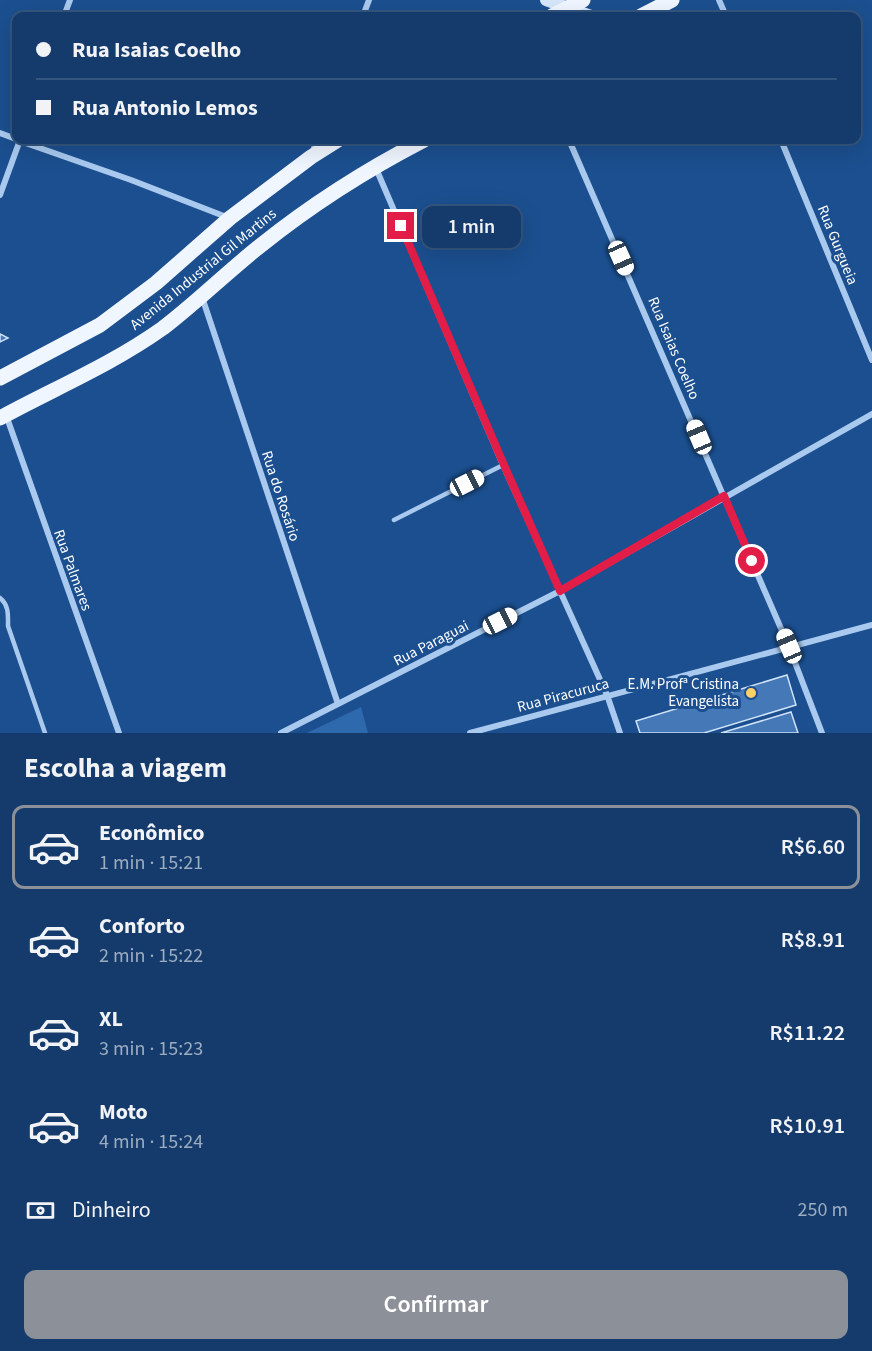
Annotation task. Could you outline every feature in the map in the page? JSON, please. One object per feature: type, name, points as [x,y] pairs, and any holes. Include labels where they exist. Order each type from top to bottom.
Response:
[{"type":"main road","points":[[560,12],[583,0]]},
{"type":"main road","points":[[649,12],[672,0]]},
{"type":"main road","name":"Avenida Industrial Gil Martins","points":[[0,378],[100,325],[156,283],[230,218],[332,144]]},
{"type":"main road","name":"Avenida Industrial Gil Martins","points":[[3,417],[117,359],[163,327],[306,210],[375,166],[416,144]]},
{"type":"street","points":[[546,0],[579,12]]},
{"type":"street","points":[[0,195],[17,144]]},
{"type":"street","points":[[29,144],[230,218]]},
{"type":"street","points":[[310,158],[315,144]]},
{"type":"street","name":"Rua Isaias Coelho","points":[[571,144],[789,646],[822,733]]},
{"type":"street","name":"Rua Gurgueia","points":[[783,144],[872,360]]},
{"type":"street","points":[[375,166],[606,695],[620,733]]},
{"type":"street","name":"Rua do Rosário","points":[[202,296],[338,704]]},
{"type":"street","name":"Rua Paraguai","points":[[281,733],[560,591],[872,414]]},
{"type":"street","name":"Rua Palmares","points":[[3,417],[119,733]]},
{"type":"street","name":"Rua Piracuruca","points":[[470,733],[872,625]]},
{"type":"lane","points":[[394,520],[504,465]]},
{"type":"lane","points":[[0,598],[5,602],[8,610],[8,626],[45,733]]},
{"type":"lane","points":[[0,629],[8,626]]},
{"type":"shaded area","points":[[361,707],[368,733],[307,733]]},
{"type":"building","points":[[0,334],[8,338],[0,342]]},
{"type":"building","name":"E.M. Profª Cristina Evangelista","points":[[787,675],[796,705],[704,733],[640,733],[636,721]]},
{"type":"building","points":[[791,712],[798,733],[721,733]]},
{"type":"place","name":"E.M. Profª Cristina Evangelista","points":[[751,693]]},
{"type":"route","points":[[401,226],[560,591],[724,496],[752,561]]}]
